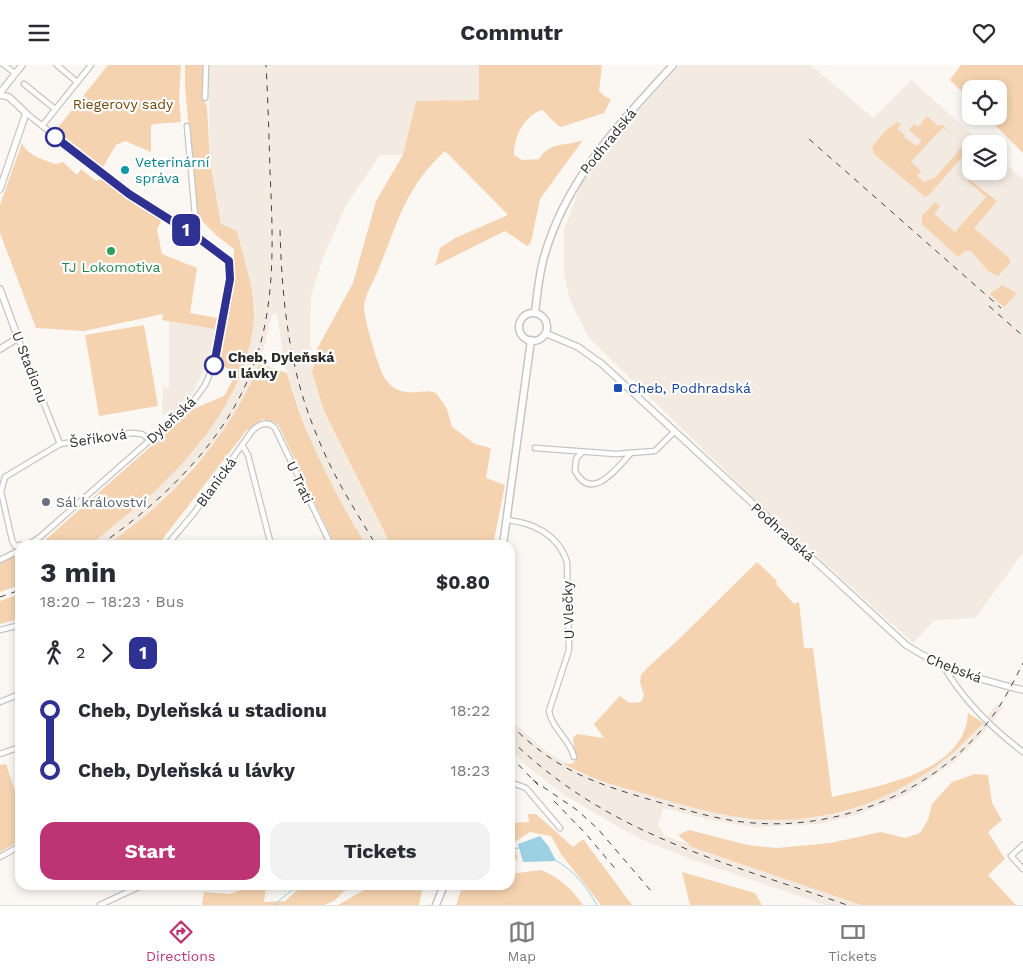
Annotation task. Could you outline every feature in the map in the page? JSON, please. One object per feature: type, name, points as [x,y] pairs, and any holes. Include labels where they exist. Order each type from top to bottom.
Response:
[{"type":"main road","name":"Podhradská","points":[[534,313],[546,251],[556,221],[572,188],[600,148],[673,65]]},
{"type":"main road","points":[[534,313],[542,317],[546,322],[545,333],[539,339],[531,340],[522,335],[520,324],[524,317],[534,313]]},
{"type":"main road","points":[[503,540],[531,340]]},
{"type":"main road","points":[[436,905],[442,890]]},
{"type":"street","points":[[4,65],[15,73]]},
{"type":"street","points":[[0,94],[22,65]]},
{"type":"street","points":[[57,65],[77,82]]},
{"type":"street","points":[[42,126],[91,65]]},
{"type":"street","points":[[205,99],[206,65]]},
{"type":"street","points":[[24,84],[55,109]]},
{"type":"street","name":"Dyleňská","points":[[0,94],[9,97],[42,126],[129,194],[225,256],[231,266],[215,362],[206,385],[195,399],[150,440],[34,540]]},
{"type":"street","points":[[0,189],[26,113]]},
{"type":"street","points":[[187,126],[197,237]]},
{"type":"street","name":"U Stadionu","points":[[0,289],[60,444]]},
{"type":"street","name":"Podhradská","points":[[545,333],[571,343],[593,357],[892,633]]},
{"type":"street","points":[[0,349],[18,338]]},
{"type":"street","name":"Blanická","points":[[171,540],[194,513],[256,427],[267,423]]},
{"type":"street","name":"U Trati","points":[[267,423],[275,428],[329,540]]},
{"type":"street","points":[[535,448],[582,452],[631,453],[655,451],[674,432]]},
{"type":"street","name":"Šeříková","points":[[16,540],[1,491],[3,481],[10,473],[60,444],[131,433],[142,434],[150,440]]},
{"type":"street","points":[[242,445],[248,455],[270,540]]},
{"type":"street","points":[[582,452],[576,459],[575,471],[581,479],[591,484],[604,481],[631,453]]},
{"type":"street","name":"U Vlečky","points":[[506,520],[537,527],[564,552],[567,562],[568,650],[549,711],[550,717],[569,743],[574,757]]},
{"type":"street","name":"Šeříková","points":[[13,554],[15,550]]},
{"type":"street","points":[[0,560],[13,554]]},
{"type":"street","points":[[0,631],[15,626]]},
{"type":"street","name":"Chebská","points":[[892,633],[919,654],[944,667],[1023,690]]},
{"type":"street","points":[[944,667],[966,698],[1023,751]]},
{"type":"street","points":[[0,702],[15,696]]},
{"type":"street","points":[[0,754],[15,749]]},
{"type":"street","points":[[515,784],[526,788],[560,828]]},
{"type":"street","points":[[1023,845],[1011,855],[1023,869]]},
{"type":"street","points":[[0,857],[15,850]]},
{"type":"street","points":[[100,905],[132,890]]},
{"type":"shaded area","points":[[208,65],[479,65],[479,100],[416,102],[403,155],[380,155],[346,205],[323,258],[311,296],[312,372],[324,411],[388,540],[363,540],[318,460],[291,386],[284,361],[277,314],[272,314],[263,351],[248,392],[227,426],[210,448],[173,489],[134,525],[114,540],[93,540],[146,499],[208,431],[229,400],[249,351],[255,307],[237,232],[221,224],[214,194],[210,163]]},
{"type":"shaded area","points":[[680,65],[811,65],[873,118],[911,80],[973,135],[962,135],[962,180],[1007,180],[1007,165],[1023,179],[1023,553],[975,618],[935,620],[913,643],[749,494],[588,337],[570,300],[564,274],[564,230],[582,180],[638,111]]},
{"type":"shaded area","points":[[169,321],[216,329],[209,356],[200,379],[192,394],[170,417],[162,414],[163,387],[169,388]]},
{"type":"shaded area","points":[[997,703],[1003,707],[992,724],[954,762],[909,793],[857,815],[819,824],[755,827],[710,820],[663,808],[658,825],[665,836],[861,905],[825,905],[688,858],[636,837],[564,795],[528,767],[515,754],[515,724],[544,750],[581,774],[712,812],[755,819],[793,819],[818,817],[855,808],[905,787],[962,746],[986,719]]},
{"type":"green space","name":"Riegerovy sady","points":[[108,65],[181,65],[179,98],[181,122],[154,124],[151,126],[151,152],[125,141],[116,145],[103,167],[56,130]]},
{"type":"green space","points":[[185,65],[203,65],[202,97],[207,106],[210,163],[221,224],[237,231],[250,279],[254,304],[253,328],[247,357],[236,385],[205,437],[164,482],[142,502],[96,540],[45,540],[193,409],[224,396],[234,378],[231,370],[218,364],[234,275],[234,249],[217,236],[197,216],[185,87]]},
{"type":"green space","points":[[479,65],[602,65],[599,91],[611,99],[604,113],[561,127],[542,110],[530,117],[521,128],[514,148],[514,155],[522,160],[539,159],[548,149],[583,140],[540,199],[531,242],[527,246],[505,231],[435,266],[440,248],[455,238],[508,215],[445,151],[421,178],[404,205],[364,303],[366,322],[372,345],[383,375],[393,387],[400,391],[427,391],[437,394],[447,409],[452,427],[475,444],[491,448],[486,478],[505,485],[494,540],[388,540],[324,411],[312,372],[317,349],[353,283],[376,201],[403,155],[416,101],[479,100]]},
{"type":"green space","points":[[961,65],[1023,65],[1023,153],[995,125],[1007,125],[1007,80],[962,80],[962,92],[950,80]]},
{"type":"green space","points":[[927,116],[938,126],[943,125],[952,135],[943,127],[911,162],[921,171],[917,176],[924,182],[936,177],[962,148],[962,157],[929,195],[925,197],[874,154],[872,147],[885,131],[897,122],[901,125],[897,129],[905,135],[904,137],[917,146],[922,141],[909,130],[914,124],[918,127]]},
{"type":"green space","points":[[22,143],[28,151],[37,157],[56,164],[63,162],[77,175],[81,169],[96,181],[101,179],[162,220],[157,229],[162,254],[197,268],[190,313],[217,318],[215,329],[162,320],[163,314],[84,331],[36,328],[0,233],[0,205]]},
{"type":"green space","points":[[970,180],[997,201],[974,228],[1010,259],[1010,263],[998,276],[988,271],[971,251],[965,251],[958,257],[922,224],[922,216],[935,202],[940,206],[934,214],[955,232],[986,197],[968,181]]},
{"type":"green space","points":[[1002,285],[1017,293],[1004,307],[990,294]]},
{"type":"green space","points":[[144,325],[158,406],[99,416],[85,335]]},
{"type":"green space","points":[[259,364],[287,373],[302,418],[320,462],[363,540],[333,540],[278,424],[263,419],[246,431],[162,540],[114,540],[154,508],[196,465],[215,442],[247,391]]},
{"type":"green space","points":[[15,556],[15,587],[0,592],[0,563]]},
{"type":"green space","points":[[757,562],[777,581],[776,584],[794,604],[799,602],[804,648],[813,648],[832,797],[894,781],[936,763],[952,750],[963,733],[968,713],[983,723],[935,767],[908,784],[880,798],[850,809],[818,817],[786,820],[754,819],[694,808],[586,775],[563,763],[572,764],[576,760],[573,738],[577,734],[604,738],[594,724],[620,696],[629,703],[641,702],[644,695],[640,683],[641,675]]},
{"type":"green space","points":[[15,596],[15,620],[0,624],[0,601]]},
{"type":"green space","points":[[6,764],[15,791],[15,844],[0,852],[0,765]]},
{"type":"green space","points":[[975,774],[988,775],[992,803],[1002,820],[988,832],[1005,859],[988,875],[1016,905],[861,905],[692,847],[678,835],[689,830],[748,845],[776,848],[830,843],[881,832],[905,838],[920,833],[928,820],[932,804],[952,782]]},
{"type":"green space","points":[[528,814],[536,814],[573,847],[583,839],[632,905],[601,905],[561,854],[551,836],[530,832],[515,842],[515,823],[529,822]]},
{"type":"green space","points":[[541,870],[554,876],[574,893],[583,905],[456,905],[461,890],[515,890],[515,873]]},
{"type":"green space","points":[[682,872],[755,893],[762,905],[690,905]]},
{"type":"green space","points":[[240,890],[265,890],[264,902],[285,901],[297,890],[348,890],[344,891],[334,901],[324,905],[202,905],[204,892],[230,894]]},
{"type":"green space","points":[[364,890],[422,890],[419,905],[338,905]]},
{"type":"water","points":[[540,836],[549,847],[556,861],[523,862],[518,844]]},
{"type":"waterway","points":[[515,848],[519,848]]},
{"type":"waterway","points":[[555,860],[569,869],[579,879],[597,905]]},
{"type":"waterway","points":[[274,905],[292,890]]},
{"type":"railway","points":[[107,540],[145,511],[187,471],[205,449],[237,402],[258,352],[265,327],[269,301],[272,249],[266,65]]},
{"type":"railway","points":[[809,139],[1001,308]]},
{"type":"railway","points":[[280,230],[285,310],[300,387],[308,413],[330,466],[373,540]]},
{"type":"railway","points":[[989,306],[1023,336]]},
{"type":"railway","points":[[0,597],[15,592]]},
{"type":"railway","points":[[515,729],[544,754],[579,774],[616,789],[682,809],[730,820],[754,823],[820,820],[884,801],[914,786],[941,768],[966,746],[988,722],[1003,701],[1023,663]]},
{"type":"railway","points":[[515,743],[547,772],[586,799],[627,822],[711,858],[847,905]]},
{"type":"railway","points":[[515,761],[538,785]]},
{"type":"railway","points":[[533,780],[577,810],[598,829],[651,891]]},
{"type":"railway","points":[[554,801],[586,834],[618,872]]},
{"type":"bus line","name":"1","points":[[55,137],[129,194],[221,253],[229,261],[231,273],[214,365]]},
{"type":"place","name":"Veterinární správa","points":[[125,170]]},
{"type":"place","name":"TJ Lokomotiva","points":[[111,251]]},
{"type":"place","name":"Cheb, Dyleňská u lávky","points":[[214,365]]},
{"type":"place","name":"Cheb, Podhradská","points":[[618,388]]},
{"type":"place","name":"Sál království","points":[[46,502]]}]
